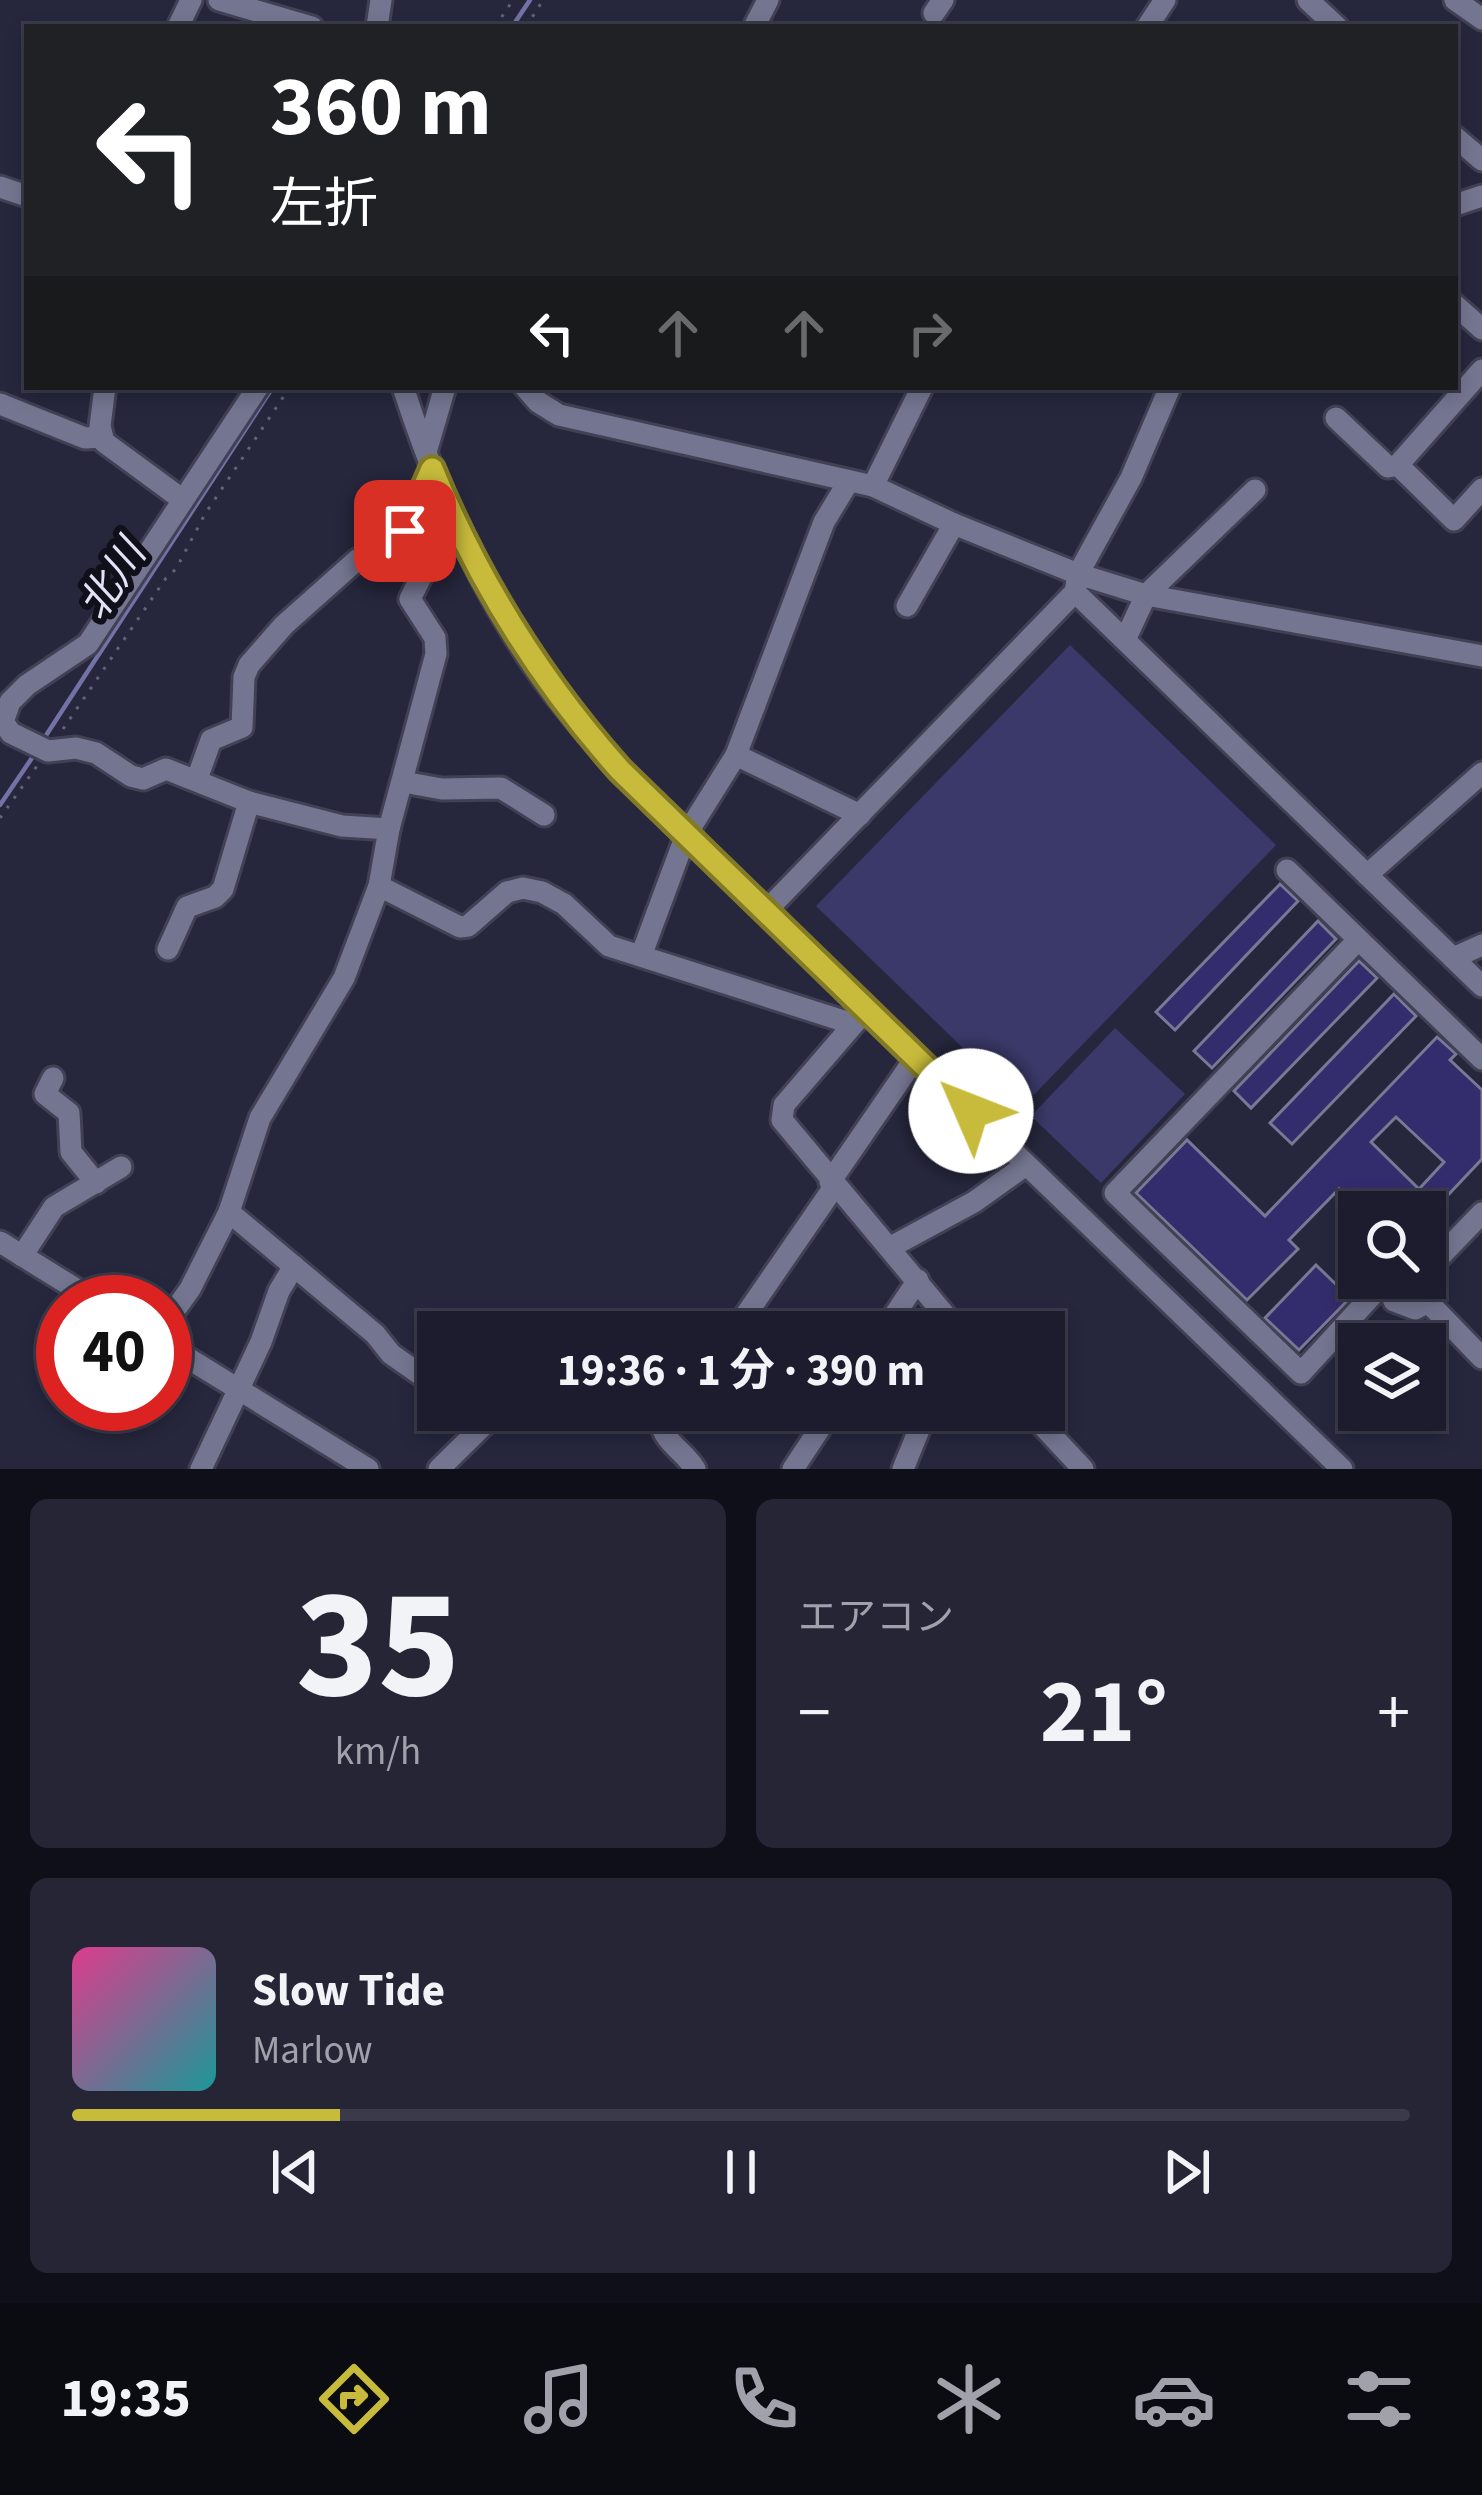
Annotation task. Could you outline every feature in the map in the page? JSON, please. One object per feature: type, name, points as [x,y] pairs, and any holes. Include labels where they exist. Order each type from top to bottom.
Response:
[{"type":"street","points":[[219,0],[303,24]]},
{"type":"street","points":[[1308,0],[1334,24]]},
{"type":"street","points":[[1455,0],[1481,17]]},
{"type":"street","points":[[1458,307],[1482,329]]},
{"type":"street","points":[[1336,418],[1388,467],[1398,465],[1482,370]]},
{"type":"street","points":[[105,390],[102,437],[108,448],[196,508]]},
{"type":"street","points":[[33,743],[3,722],[10,702],[88,644],[196,508],[256,390]]},
{"type":"street","points":[[404,390],[465,544],[531,660],[580,725],[766,912],[861,1017],[916,1057],[1342,1469]]},
{"type":"street","points":[[197,779],[211,740],[242,727],[244,677],[250,665],[284,626],[357,560],[405,531],[429,461],[444,390]]},
{"type":"street","points":[[528,390],[560,415],[874,486],[1077,583],[1482,656]]},
{"type":"street","points":[[874,486],[921,390]]},
{"type":"street","points":[[766,912],[1077,583],[1131,478],[1169,390]]},
{"type":"street","points":[[0,404],[85,438],[102,437]]},
{"type":"street","points":[[1398,465],[1454,520],[1482,489]]},
{"type":"street","points":[[641,956],[686,835],[736,755],[824,522],[849,481]]},
{"type":"street","points":[[1125,640],[1146,595],[1256,490]]},
{"type":"street","points":[[907,606],[954,524]]},
{"type":"street","points":[[192,1285],[229,1212],[249,1142],[327,1011],[379,886],[389,829],[436,654],[435,638],[410,599],[431,556],[405,531]]},
{"type":"street","points":[[1077,583],[1125,640],[1482,986]]},
{"type":"street","points":[[0,754],[33,743],[76,748],[96,753],[131,776],[143,779],[166,769],[249,802],[342,826],[389,829]]},
{"type":"street","points":[[736,755],[860,815]]},
{"type":"street","points":[[1367,875],[1482,773]]},
{"type":"street","points":[[403,782],[442,789],[501,788],[544,815]]},
{"type":"street","points":[[168,949],[187,907],[223,889],[249,802]]},
{"type":"street","points":[[1287,870],[1482,1059]]},
{"type":"street","points":[[379,886],[460,927],[468,926],[507,892],[523,888],[542,892],[564,904],[609,946],[861,1017]]},
{"type":"street","points":[[1358,940],[1115,1193],[1301,1373],[1369,1299]]},
{"type":"street","points":[[1453,958],[1482,945]]},
{"type":"street","points":[[861,1017],[782,1113],[786,1129],[941,1311]]},
{"type":"street","points":[[748,1311],[916,1057]]},
{"type":"street","points":[[53,1078],[45,1094],[69,1114],[71,1153],[96,1183]]},
{"type":"street","points":[[889,1248],[974,1202],[1026,1165]]},
{"type":"street","points":[[22,1256],[46,1214],[121,1167]]},
{"type":"street","points":[[229,1212],[417,1372]]},
{"type":"street","points":[[1446,1250],[1482,1213]]},
{"type":"street","points":[[0,1242],[53,1275]]},
{"type":"street","points":[[201,1469],[294,1266]]},
{"type":"street","points":[[897,1311],[918,1280]]},
{"type":"street","points":[[1394,1299],[1407,1309],[1428,1302]]},
{"type":"street","points":[[1428,1302],[1482,1358]]},
{"type":"street","points":[[192,1361],[368,1469]]},
{"type":"street","points":[[439,1469],[470,1431]]},
{"type":"street","points":[[663,1431],[695,1469]]},
{"type":"street","points":[[793,1469],[818,1431]]},
{"type":"street","points":[[903,1469],[918,1431]]},
{"type":"street","points":[[1048,1431],[1083,1469]]},
{"type":"path","points":[[0,818],[33,743],[176,569],[196,508],[288,390]]},
{"type":"shaded area","points":[[1070,645],[1276,845],[1023,1106],[816,906]]},
{"type":"shaded area","points":[[1115,1028],[1185,1094],[1101,1183],[1031,1116]]},
{"type":"building","points":[[1280,884],[1298,901],[1175,1030],[1156,1012]]},
{"type":"building","points":[[1318,921],[1336,939],[1212,1068],[1194,1051]]},
{"type":"building","points":[[1359,961],[1377,978],[1251,1108],[1234,1091]]},
{"type":"building","points":[[1394,994],[1416,1016],[1292,1144],[1270,1123]]},
{"type":"building","points":[[1437,1037],[1456,1054],[1450,1060],[1482,1090],[1482,1159],[1446,1197],[1446,1191],[1339,1189],[1289,1240],[1298,1249],[1247,1300],[1136,1193],[1187,1140],[1265,1216]],"holes":[[[1396,1117],[1444,1162],[1419,1189],[1371,1142]]]},
{"type":"building","points":[[1316,1265],[1338,1286],[1338,1299],[1349,1299],[1299,1350],[1265,1318]]},
{"type":"waterway","name":"北川","points":[[514,24],[530,0]]},
{"type":"waterway","name":"北川","points":[[43,740],[271,390]]},
{"type":"waterway","name":"北川","points":[[0,805],[34,755]]},
{"type":"route","points":[[405,531],[432,469],[454,524],[502,613],[567,710],[620,770],[971,1111]]}]
